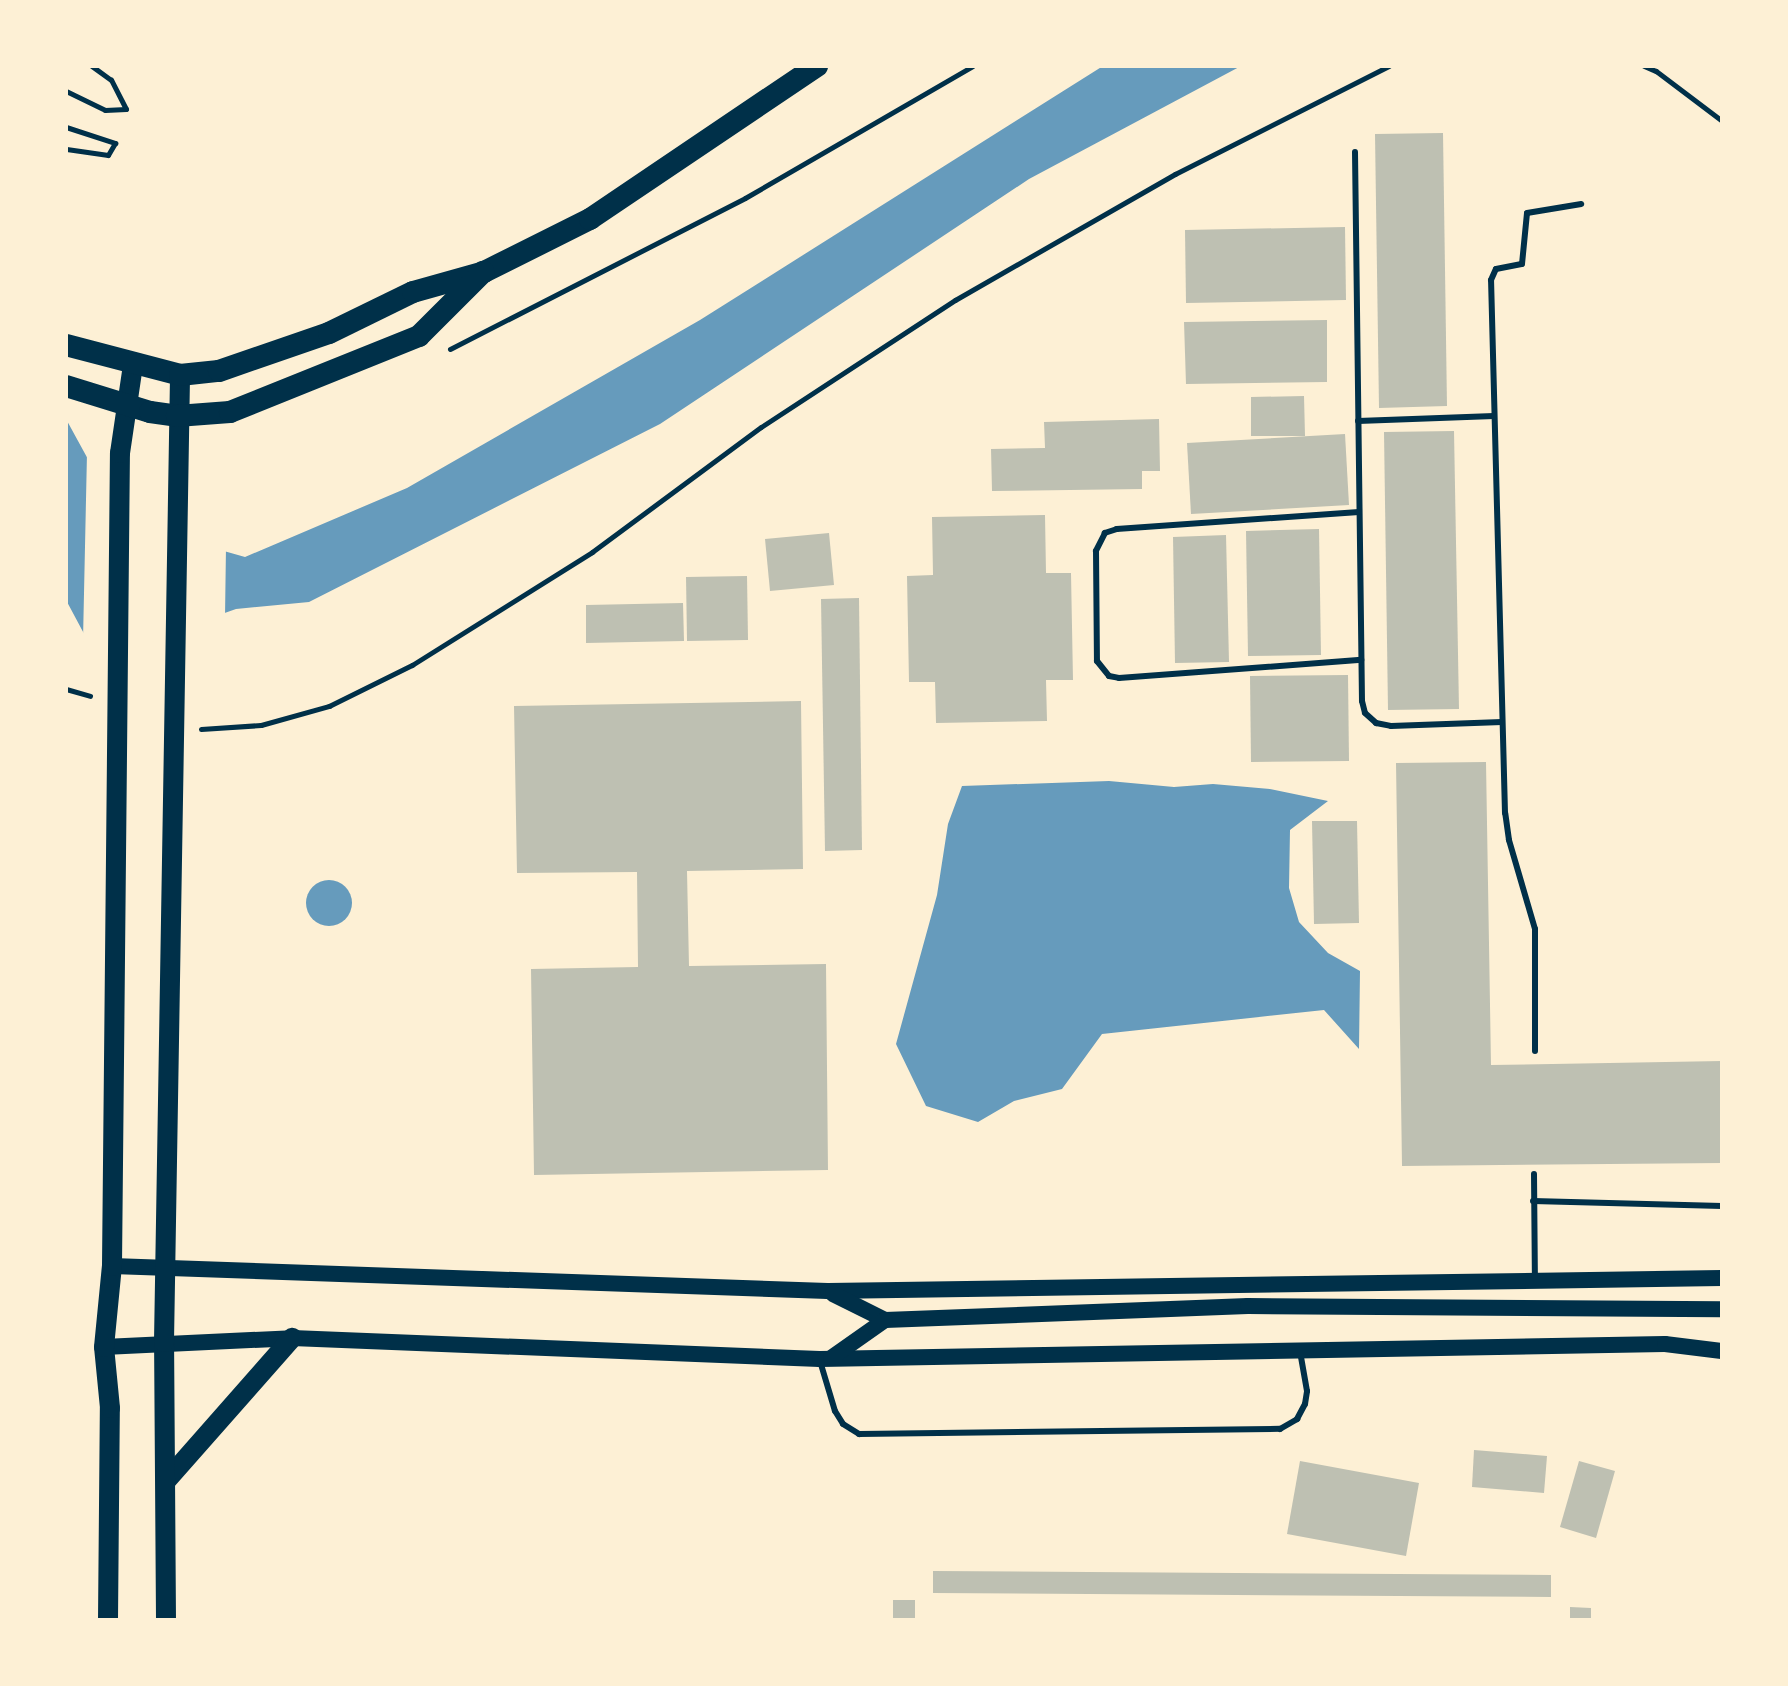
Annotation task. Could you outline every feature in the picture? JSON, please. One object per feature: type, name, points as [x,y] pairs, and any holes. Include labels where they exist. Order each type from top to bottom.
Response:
[{"type":"highway","points":[[66,345],[180,375],[219,371],[329,333],[413,292],[484,272],[590,219],[817,66]]},
{"type":"highway","points":[[66,386],[126,406],[177,416],[218,414],[256,403],[419,336],[484,272]]},
{"type":"main road","points":[[108,1620],[110,1408],[104,1347],[112,1266],[120,453],[133,365]]},
{"type":"main road","points":[[166,1620],[164,1342],[180,375]]},
{"type":"main road","points":[[112,1266],[828,1291],[1722,1278]]},
{"type":"main road","points":[[828,1291],[885,1320],[1248,1306],[1722,1309]]},
{"type":"main road","points":[[825,1359],[885,1320]]},
{"type":"main road","points":[[104,1347],[292,1338],[825,1359],[1665,1344],[1722,1351]]},
{"type":"main road","points":[[166,1481],[292,1338]]},
{"type":"lane","points":[[1355,152],[1361,660],[1365,713],[1376,723],[1391,726],[1502,722]]},
{"type":"lane","points":[[1535,1051],[1535,929],[1509,840],[1502,722],[1493,274],[1502,267],[1522,264],[1527,213],[1581,204]]},
{"type":"lane","points":[[1358,421],[1494,416]]},
{"type":"lane","points":[[1359,512],[1117,529],[1105,533],[1096,551],[1097,661],[1109,676],[1119,678],[1361,660]]},
{"type":"lane","points":[[1534,1174],[1535,1279]]},
{"type":"lane","points":[[1533,1201],[1722,1206]]},
{"type":"lane","points":[[825,1359],[835,1411],[850,1430],[859,1434],[1280,1429],[1297,1419],[1305,1404],[1307,1391],[1299,1349]]},
{"type":"path","points":[[66,91],[105,110],[126,109],[111,80],[92,66]]},
{"type":"path","points":[[443,353],[745,198],[973,66]]},
{"type":"path","points":[[172,731],[261,725],[329,706],[412,665],[592,552],[761,427],[955,300],[1175,174],[1389,66]]},
{"type":"path","points":[[1644,66],[1656,71],[1722,121]]},
{"type":"path","points":[[66,127],[115,143],[108,155],[66,149]]},
{"type":"water","points":[[1103,66],[1241,66],[1029,179],[660,424],[309,602],[236,609],[97,658],[66,600],[66,419],[89,461],[97,515],[245,557],[407,488],[700,320]]},
{"type":"water","points":[[1109,781],[1174,787],[1213,784],[1270,789],[1328,801],[1290,830],[1289,888],[1299,922],[1328,953],[1360,971],[1359,1049],[1324,1010],[1102,1034],[1062,1089],[1014,1101],[978,1122],[926,1106],[896,1044],[937,895],[948,824],[962,786]]},
{"type":"water","points":[[329,880],[345,887],[352,903],[345,919],[329,926],[313,919],[306,903],[313,887]]},
{"type":"pier","points":[[87,453],[92,460],[100,512],[226,547],[225,617],[94,661],[83,640]]},
{"type":"building","points":[[1443,133],[1447,406],[1379,408],[1375,134]]},
{"type":"building","points":[[1345,227],[1346,300],[1186,303],[1185,230]]},
{"type":"building","points":[[1327,320],[1327,382],[1186,384],[1184,322]]},
{"type":"building","points":[[1304,396],[1305,436],[1251,436],[1251,397]]},
{"type":"building","points":[[1159,419],[1160,471],[1142,471],[1142,489],[992,491],[991,449],[1045,448],[1044,422]]},
{"type":"building","points":[[1454,431],[1459,709],[1388,710],[1384,432]]},
{"type":"building","points":[[1345,434],[1349,505],[1191,514],[1187,443]]},
{"type":"building","points":[[1045,515],[1046,573],[1071,573],[1073,680],[1046,680],[1047,721],[936,723],[935,682],[909,682],[907,576],[933,575],[932,517]]},
{"type":"building","points":[[1319,529],[1321,655],[1248,656],[1246,531]]},
{"type":"building","points":[[829,533],[834,585],[770,591],[765,539]]},
{"type":"building","points":[[1226,535],[1229,662],[1175,663],[1173,537]]},
{"type":"building","points":[[747,576],[748,640],[687,641],[686,577]]},
{"type":"building","points":[[859,598],[862,850],[825,851],[821,599]]},
{"type":"building","points":[[683,603],[684,641],[586,643],[586,605]]},
{"type":"building","points":[[1348,675],[1349,761],[1251,762],[1250,676]]},
{"type":"building","points":[[801,701],[803,869],[687,871],[689,966],[826,964],[828,1170],[534,1175],[531,969],[638,967],[637,872],[517,873],[514,706]]},
{"type":"building","points":[[1486,762],[1491,1065],[1722,1061],[1722,1163],[1402,1166],[1396,763]]},
{"type":"building","points":[[1312,821],[1357,821],[1359,923],[1314,924]]},
{"type":"building","points":[[1474,1450],[1547,1456],[1544,1493],[1472,1487]]},
{"type":"building","points":[[1300,1461],[1419,1483],[1406,1556],[1287,1534]]},
{"type":"building","points":[[1579,1461],[1615,1471],[1596,1538],[1560,1527]]},
{"type":"building","points":[[933,1571],[1551,1575],[1551,1597],[933,1593]]},
{"type":"building","points":[[893,1600],[915,1600],[915,1620],[893,1620]]},
{"type":"building","points":[[1570,1607],[1591,1608],[1591,1620],[1570,1620]]}]
